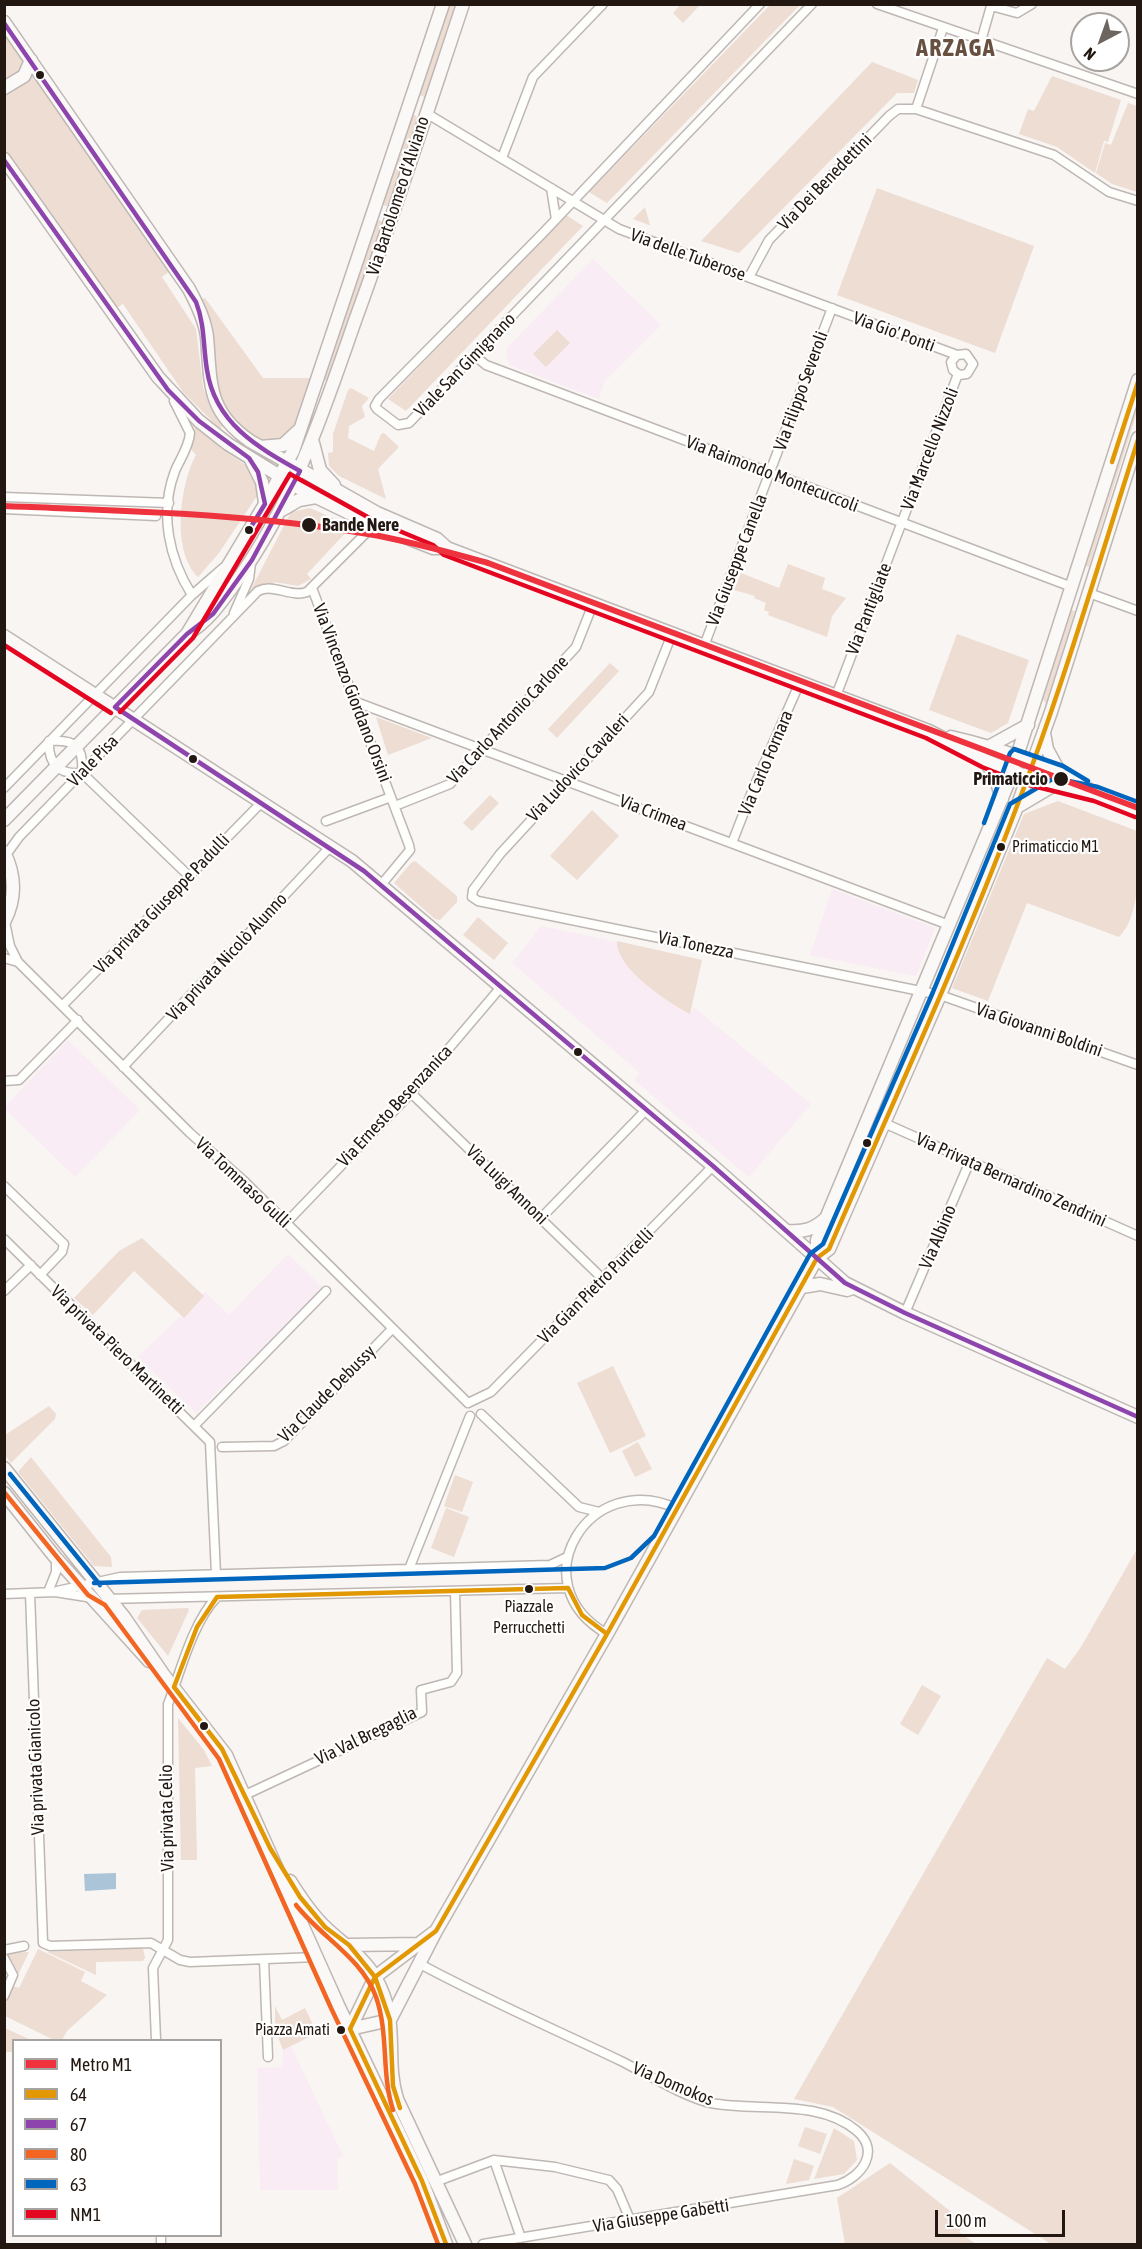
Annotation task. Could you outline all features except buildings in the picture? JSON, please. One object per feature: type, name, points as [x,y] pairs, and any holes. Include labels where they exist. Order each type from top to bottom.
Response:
[{"type":"street","name":"Via Bartolomeo d'Alviano","points":[[315,383],[443,4]]},
{"type":"street","name":"Via Bartolomeo d'Alviano","points":[[331,388],[392,218],[463,4]]},
{"type":"street","points":[[590,4],[601,6]]},
{"type":"street","name":"Viale San Gimignano","points":[[760,4],[556,219],[376,402],[377,410],[402,426],[409,423],[812,4]]},
{"type":"street","points":[[877,4],[1137,94]]},
{"type":"street","points":[[981,41],[991,6],[1017,14],[1032,4]]},
{"type":"street","points":[[502,158],[533,77],[601,6]]},
{"type":"street","points":[[4,22],[189,289],[205,326],[207,368],[215,402],[233,428],[260,447],[377,513],[437,540],[447,548],[932,732],[990,746],[1034,762],[1060,773],[1096,794],[1137,810]]},
{"type":"street","points":[[943,28],[916,109],[1054,154],[1109,192],[1137,201]]},
{"type":"street","points":[[4,88],[24,76],[31,60]]},
{"type":"street","points":[[408,106],[426,113]]},
{"type":"street","name":"Via Dei Benedettini","points":[[749,277],[769,240],[889,116],[898,109],[916,109]]},
{"type":"street","name":"Via delle Tuberose","points":[[426,113],[604,221],[831,308]]},
{"type":"street","points":[[4,159],[168,390],[190,433],[175,472],[167,523],[173,557],[192,595]]},
{"type":"street","points":[[551,188],[556,219]]},
{"type":"street","points":[[374,212],[392,218]]},
{"type":"street","name":"Via Gio' Ponti","points":[[831,308],[957,355],[967,354],[973,363],[968,374],[958,374],[951,365],[957,355]]},
{"type":"street","name":"Via Filippo Severoli","points":[[770,473],[831,308]]},
{"type":"street","name":"Via Raimondo Montecuccoli","points":[[474,355],[486,365],[902,523],[1072,587],[1082,584],[1089,593]]},
{"type":"street","name":"Via Marcello Nizzoli","points":[[902,523],[958,374]]},
{"type":"street","points":[[817,1258],[817,1240],[1002,799],[1028,725],[1137,380]]},
{"type":"street","points":[[315,383],[326,384],[331,388],[313,442],[279,512],[252,560],[213,614],[187,634],[194,619],[218,585],[226,566],[287,464],[315,383]]},
{"type":"street","points":[[168,390],[199,421],[249,458],[293,485],[374,525],[433,548],[447,548]]},
{"type":"street","points":[[310,400],[317,406],[326,405]]},
{"type":"street","points":[[260,447],[283,445],[301,428]]},
{"type":"street","points":[[350,2029],[390,2020],[436,1930],[678,1509],[817,1258],[829,1249],[940,996],[1017,807],[1044,732],[1137,438]]},
{"type":"street","points":[[313,442],[320,471],[350,497]]},
{"type":"street","points":[[249,458],[262,482],[265,504]]},
{"type":"street","name":"Via Giuseppe Canella","points":[[704,646],[770,473]]},
{"type":"street","points":[[4,497],[169,503]]},
{"type":"street","points":[[279,512],[292,503],[316,497]]},
{"type":"street","points":[[4,509],[156,516]]},
{"type":"street","name":"Via Pantigliate","points":[[836,696],[902,523]]},
{"type":"street","points":[[232,616],[265,588],[299,594],[312,588],[374,525]]},
{"type":"street","points":[[232,616],[249,579],[252,560]]},
{"type":"street","points":[[4,788],[192,595],[226,566]]},
{"type":"street","name":"Via Vincenzo Giordano Orsini","points":[[312,588],[410,850],[381,885]]},
{"type":"street","points":[[1089,593],[1137,611]]},
{"type":"street","name":"Via Carlo Antonio Carlone","points":[[395,806],[446,787],[576,647],[593,604]]},
{"type":"street","name":"Viale Pisa","points":[[5,854],[232,616]]},
{"type":"street","name":"Viale Pisa","points":[[4,820],[187,634]]},
{"type":"street","name":"Via Ludovico Cavaleri","points":[[471,895],[500,854],[649,692],[672,634]]},
{"type":"street","points":[[4,636],[330,846],[381,885],[854,1288],[1137,1417]]},
{"type":"street","name":"Via Carlo Fornara","points":[[732,843],[800,682]]},
{"type":"street","name":"Via Crimea","points":[[356,702],[949,925]]},
{"type":"street","points":[[990,746],[1028,725]]},
{"type":"street","points":[[932,732],[985,760],[1028,777],[1096,794]]},
{"type":"street","points":[[1044,732],[1047,749],[1060,773]]},
{"type":"street","points":[[49,741],[63,740],[76,747],[83,759],[82,773]]},
{"type":"street","points":[[49,741],[48,755],[56,767],[70,774],[82,773],[189,876]]},
{"type":"street","points":[[985,760],[996,779],[1002,799]]},
{"type":"street","points":[[1017,807],[1035,794],[1054,785]]},
{"type":"street","name":"Via Vincenzo Giordano Orsini","points":[[326,821],[391,797]]},
{"type":"street","name":"Via privata Giuseppe Padulli","points":[[63,1005],[262,802]]},
{"type":"street","points":[[991,825],[1000,824],[1006,835]]},
{"type":"street","name":"Via privata Nicolò Alunno","points":[[123,1067],[330,846]]},
{"type":"street","points":[[5,854],[14,887],[5,922]]},
{"type":"street","name":"Via Tonezza","points":[[471,895],[478,901],[940,996]]},
{"type":"street","name":"Via Tommaso Gulli","points":[[5,922],[10,946],[18,962],[123,1067],[286,1223],[391,1330],[472,1402]]},
{"type":"street","name":"Via Tommaso Gulli","points":[[4,958],[18,962]]},
{"type":"street","points":[[934,963],[940,970],[950,969]]},
{"type":"street","name":"Via Ernesto Besenzanica","points":[[286,1223],[411,1093],[501,987]]},
{"type":"street","name":"Via Giovanni Boldini","points":[[940,996],[1137,1065]]},
{"type":"street","points":[[4,1081],[19,1080],[78,1020]]},
{"type":"street","points":[[898,1050],[902,1058],[911,1058]]},
{"type":"street","points":[[891,1066],[898,1064],[905,1072]]},
{"type":"street","name":"Via Luigi Annoni","points":[[411,1093],[603,1279]]},
{"type":"street","points":[[541,1218],[646,1110]]},
{"type":"street","name":"Via Privata Bernardino Zendrini","points":[[884,1124],[1137,1236]]},
{"type":"street","points":[[853,1156],[858,1164],[867,1164]]},
{"type":"street","name":"Via Albino","points":[[905,1313],[970,1161]]},
{"type":"street","name":"Via Gian Pietro Puricelli","points":[[472,1402],[490,1392],[713,1166]]},
{"type":"street","name":"Via privata Piero Martinetti","points":[[4,1186],[64,1244],[63,1252],[40,1275]]},
{"type":"street","points":[[788,1231],[802,1232],[816,1227],[826,1218]]},
{"type":"street","name":"Via privata Piero Martinetti","points":[[4,1239],[207,1438],[210,1447],[216,1575]]},
{"type":"street","points":[[4,1292],[31,1265]]},
{"type":"street","points":[[802,1287],[820,1284],[847,1290],[854,1288]]},
{"type":"street","name":"Via privata Piero Martinetti","points":[[194,1426],[326,1291]]},
{"type":"street","name":"Via Claude Debussy","points":[[222,1447],[274,1446],[284,1441],[391,1330]]},
{"type":"street","points":[[472,1402],[482,1406],[481,1414],[477,1417],[470,1416],[466,1410],[472,1402]]},
{"type":"street","points":[[481,1414],[579,1507],[599,1512]]},
{"type":"street","points":[[409,1569],[470,1416]]},
{"type":"street","points":[[4,1468],[141,1655],[163,1674]]},
{"type":"street","points":[[4,1493],[81,1585],[110,1599],[163,1674],[218,1743],[245,1794],[317,1957],[425,2188],[446,2244]]},
{"type":"street","points":[[578,1531],[599,1512],[618,1503],[640,1498],[654,1500],[678,1509]]},
{"type":"street","points":[[579,1507],[578,1531],[567,1557],[565,1576],[568,1588],[582,1615],[607,1634]]},
{"type":"street","points":[[52,1592],[56,1557]]},
{"type":"street","points":[[4,1594],[94,1590],[120,1577],[550,1566],[567,1557]]},
{"type":"street","points":[[52,1592],[81,1585]]},
{"type":"street","points":[[110,1599],[568,1588]]},
{"type":"street","name":"Via Val Bregaglia","points":[[245,1794],[422,1712],[421,1690],[451,1682],[457,1673],[455,1591]]},
{"type":"street","name":"Via privata Gianicolo","points":[[30,1593],[41,1940],[50,1947],[151,1943],[163,1949]]},
{"type":"street","name":"Via privata Celio","points":[[156,2039],[153,1968],[168,1940],[166,1739],[168,1704],[208,1606],[217,1598]]},
{"type":"street","points":[[270,1848],[305,1904],[325,1926],[349,1945],[375,1977],[390,2020],[392,2080],[399,2106],[465,2244]]},
{"type":"street","points":[[350,2029],[375,1977],[436,1930]]},
{"type":"street","points":[[349,1945],[420,1944]]},
{"type":"street","points":[[4,1950],[24,1946]]},
{"type":"street","points":[[163,1949],[184,1961],[317,1957]]},
{"type":"street","points":[[4,1958],[12,1980],[4,1996]]},
{"type":"street","points":[[264,1960],[268,2057]]},
{"type":"street","name":"Via Domokos","points":[[420,1964],[702,2100],[806,2111],[842,2122],[866,2142],[868,2160],[852,2180],[825,2188]]},
{"type":"street","points":[[435,2182],[494,2160],[555,2167],[604,2178],[617,2189],[631,2222]]},
{"type":"street","points":[[494,2160],[521,2238]]},
{"type":"street","name":"Via Giuseppe Gabetti","points":[[483,2244],[631,2222],[825,2188]]},
{"type":"shaded area","points":[[681,4],[700,4],[683,23],[673,13]]},
{"type":"shaded area","points":[[447,5],[458,5],[427,98],[417,94]]},
{"type":"shaded area","points":[[770,5],[800,5],[607,203],[589,192]]},
{"type":"shaded area","points":[[4,29],[25,59],[25,68],[4,84]]},
{"type":"shaded area","points":[[872,62],[918,80],[914,93],[897,93],[739,253],[701,241]]},
{"type":"shaded area","points":[[34,74],[171,270],[162,277],[196,329],[203,387],[209,403],[224,425],[220,429],[183,392],[123,304],[115,309],[9,154],[5,153],[5,91]]},
{"type":"shaded area","points":[[1052,76],[1121,100],[1108,142],[1104,141],[1095,173],[1057,147],[1019,134],[1028,109],[1034,111]]},
{"type":"shaded area","points":[[1128,103],[1137,106],[1137,192],[1112,184],[1096,173],[1105,143],[1111,145]]},
{"type":"shaded area","points":[[415,115],[419,119],[390,205],[385,206],[382,203],[411,116]]},
{"type":"shaded area","points":[[877,188],[1034,246],[995,353],[837,295]]},
{"type":"shaded area","points":[[645,207],[650,225],[633,219]]},
{"type":"shaded area","points":[[566,215],[583,226],[406,411],[388,399]]},
{"type":"shaded area","points":[[380,220],[384,225],[329,382],[322,379],[376,221]]},
{"type":"shaded area","points":[[593,259],[661,325],[604,382],[599,399],[509,365],[506,349]]},
{"type":"shaded area","points":[[205,298],[263,378],[311,378],[291,437],[267,444],[245,429],[231,414],[222,397],[217,380],[209,321],[202,299]]},
{"type":"shaded area","points":[[557,330],[570,343],[546,367],[533,354]]},
{"type":"shaded area","points":[[351,388],[369,398],[362,406],[365,417],[349,426],[348,438],[374,451],[381,434],[384,433],[398,446],[378,469],[386,499],[339,476],[329,466],[328,453],[333,452],[333,434],[348,390]]},
{"type":"shaded area","points":[[1135,406],[1137,412],[1089,567],[1085,566]]},
{"type":"shaded area","points":[[196,425],[222,449],[256,472],[257,496],[219,553],[198,577],[184,551],[181,535],[182,499],[196,455],[190,448]]},
{"type":"shaded area","points":[[310,508],[349,525],[349,529],[307,574],[311,579],[298,586],[274,582],[273,586],[247,597],[291,512]]},
{"type":"shaded area","points":[[788,564],[825,578],[822,589],[846,598],[832,616],[827,637],[768,615],[769,612],[764,610],[766,603],[754,598],[755,596],[734,590],[741,573],[779,588]]},
{"type":"shaded area","points":[[1071,610],[1075,611],[1046,704],[1043,699]]},
{"type":"shaded area","points":[[957,634],[1029,660],[1008,723],[991,733],[929,710]]},
{"type":"shaded area","points":[[610,663],[619,671],[557,738],[548,729]]},
{"type":"shaded area","points":[[376,717],[432,738],[388,755]]},
{"type":"shaded area","points":[[490,795],[499,803],[472,831],[463,823]]},
{"type":"shaded area","points":[[1058,801],[1137,831],[1137,887],[1132,915],[1126,927],[1119,937],[1027,903],[988,1001],[952,988],[1024,814]]},
{"type":"shaded area","points":[[592,810],[619,836],[577,880],[550,856]]},
{"type":"shaded area","points":[[415,861],[457,896],[457,902],[440,920],[435,919],[394,883]]},
{"type":"shaded area","points":[[832,889],[935,928],[916,976],[810,955]]},
{"type":"shaded area","points":[[478,917],[508,943],[494,960],[463,935]]},
{"type":"shaded area","points":[[541,926],[702,960],[690,1012],[695,1008],[811,1104],[749,1177],[634,1080],[640,1073],[512,963]]},
{"type":"shaded area","points":[[617,941],[702,960],[690,1014],[657,993],[634,973],[619,952]]},
{"type":"shaded area","points":[[68,1040],[140,1110],[75,1177],[4,1108]]},
{"type":"shaded area","points":[[895,1072],[899,1073],[864,1150]]},
{"type":"shaded area","points":[[142,1238],[204,1296],[184,1318],[134,1271],[93,1315],[74,1298],[119,1251]]},
{"type":"shaded area","points":[[288,1254],[323,1288],[196,1413],[138,1357],[205,1292],[229,1315]]},
{"type":"shaded area","points":[[613,1366],[646,1436],[610,1453],[577,1383]]},
{"type":"shaded area","points":[[49,1406],[56,1414],[55,1419],[11,1463],[5,1455],[5,1435]]},
{"type":"shaded area","points":[[638,1442],[652,1469],[635,1477],[622,1451]]},
{"type":"shaded area","points":[[31,1457],[111,1557],[112,1567],[94,1566],[18,1472]]},
{"type":"shaded area","points":[[455,1475],[473,1482],[462,1512],[444,1506]]},
{"type":"shaded area","points":[[446,1508],[469,1517],[454,1557],[431,1548]]},
{"type":"shaded area","points":[[1137,1549],[1137,2244],[1051,2244],[833,2107],[794,2099],[1047,1658],[1065,1669],[1081,1647]]},
{"type":"shaded area","points":[[188,1608],[168,1656],[137,1618],[142,1610]]},
{"type":"shaded area","points":[[922,1685],[941,1696],[918,1735],[900,1724]]},
{"type":"shaded area","points":[[178,1718],[204,1750],[212,1766],[195,1768],[197,1860],[181,1860]]},
{"type":"shaded area","points":[[143,1948],[145,1958],[143,1961],[96,1962],[96,1975],[47,1952]]},
{"type":"shaded area","points":[[38,1949],[85,1972],[81,1981],[107,1995],[67,2031],[63,2039],[52,2039],[5,2016],[4,2002],[12,1986],[19,1988]]},
{"type":"shaded area","points":[[29,1952],[17,1977],[17,1970],[7,1953]]},
{"type":"shaded area","points":[[275,2006],[282,2020],[305,2008],[317,2033],[283,2050],[275,2029]]},
{"type":"shaded area","points":[[4,2028],[29,2039],[12,2039],[12,2052],[5,2052]]},
{"type":"shaded area","points":[[291,2046],[343,2156],[337,2159],[338,2190],[260,2190],[257,2068],[283,2067],[283,2050]]},
{"type":"shaded area","points":[[805,2127],[827,2134],[820,2154],[798,2146]]},
{"type":"shaded area","points":[[834,2128],[854,2141],[857,2160],[844,2174],[814,2179]]},
{"type":"shaded area","points":[[794,2159],[814,2166],[809,2180],[786,2184]]},
{"type":"shaded area","points":[[890,2163],[965,2223],[959,2232],[976,2244],[845,2244],[837,2198]]},
{"type":"water","points":[[116,1873],[116,1889],[85,1891],[84,1874]]},
{"type":"metro line","name":"M1","points":[[4,506],[187,514],[278,521],[368,534],[443,551],[488,563],[1138,808]]},
{"type":"transit line","name":"67","points":[[4,23],[196,302],[207,370],[219,405],[240,431],[268,453],[300,471],[252,560],[213,614],[187,634],[115,707]]},
{"type":"transit line","name":"67","points":[[4,160],[168,390],[199,421],[249,458],[258,472],[265,504],[249,530]]},
{"type":"transit line","name":"64","points":[[1112,462],[1138,382]]},
{"type":"transit line","name":"64","points":[[446,2244],[422,2181],[350,2029],[375,1977],[436,1931],[607,1634],[817,1258],[829,1249],[950,973],[1017,806],[1065,670],[1138,440]]},
{"type":"transit line","name":"NM1","points":[[120,712],[193,638],[290,474],[373,520],[433,545],[444,555],[926,738],[982,767],[1025,784],[1094,801],[1135,817]]},
{"type":"transit line","name":"NM1","points":[[4,645],[111,713]]},
{"type":"transit line","name":"67","points":[[115,707],[364,871],[713,1166],[845,1283],[905,1313],[1138,1417]]},
{"type":"transit line","name":"63","points":[[984,823],[1010,753],[1014,749],[1063,766],[1088,781]]},
{"type":"transit line","name":"63","points":[[94,1583],[605,1568],[631,1558],[654,1536],[810,1254],[823,1244],[933,992],[1010,804],[1054,778],[1098,787],[1138,802]]},
{"type":"transit line","name":"63","points":[[10,1474],[100,1585]]},
{"type":"transit line","name":"80","points":[[4,1492],[88,1595],[105,1605],[219,1759],[331,2008],[415,2184],[438,2244]]},
{"type":"transit line","name":"64","points":[[400,2108],[393,2086],[390,2020],[375,1977],[349,1945],[325,1927],[300,1897],[270,1848],[222,1749],[174,1687],[197,1627],[217,1597],[568,1588],[582,1615],[607,1634]]},
{"type":"transit line","name":"80","points":[[296,1905],[351,1959],[370,1983],[380,2011],[387,2082],[393,2110]]},
{"type":"place","name":"Bande Nere","points":[[309,525]]},
{"type":"place","name":"Primaticcio","points":[[1061,779]]},
{"type":"place","name":"Primaticcio M1","points":[[1001,847]]},
{"type":"place","name":"Piazzale Perrucchetti","points":[[529,1589]]},
{"type":"place","name":"Piazza Amati","points":[[341,2030]]},
{"type":"district","name":"ARZAGA","points":[[956,48]]}]
